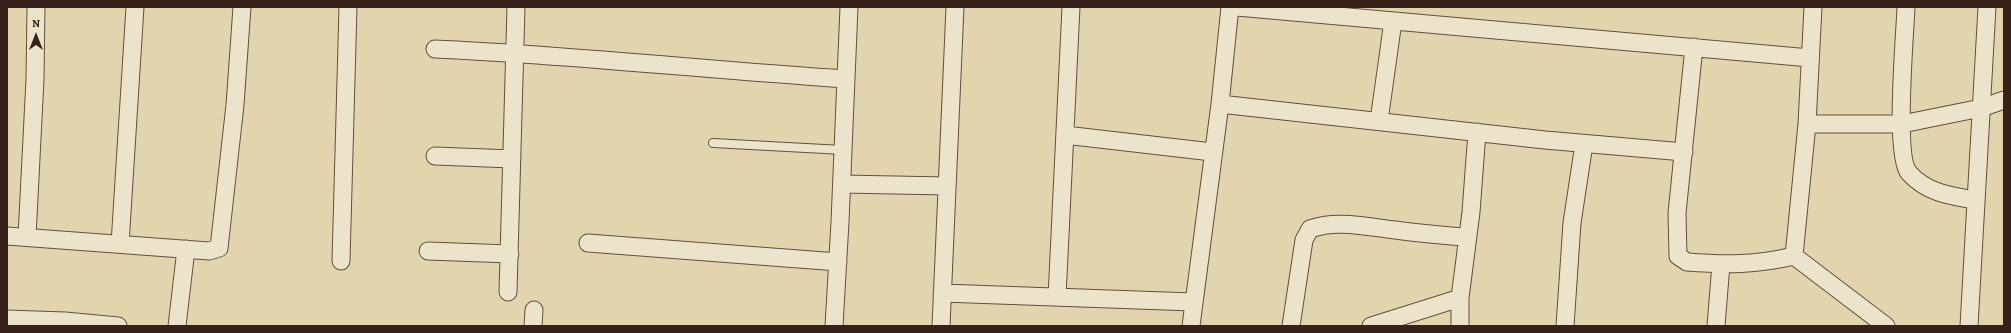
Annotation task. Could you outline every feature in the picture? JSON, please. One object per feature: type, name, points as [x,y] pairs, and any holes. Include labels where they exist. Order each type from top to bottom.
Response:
[{"type":"street","points":[[27,237],[35,79],[36,7]]},
{"type":"street","points":[[120,244],[135,7]]},
{"type":"street","points":[[7,236],[209,251],[219,248],[235,105],[242,7]]},
{"type":"street","points":[[341,261],[348,7]]},
{"type":"street","points":[[508,292],[516,7]]},
{"type":"street","points":[[834,326],[842,184],[849,7]]},
{"type":"street","points":[[941,326],[955,7]]},
{"type":"street","points":[[1057,297],[1071,7]]},
{"type":"street","points":[[1191,326],[1212,152],[1220,104],[1230,7]]},
{"type":"street","points":[[1237,7],[1810,58]]},
{"type":"street","points":[[1794,256],[1807,124],[1813,7]]},
{"type":"street","points":[[1906,7],[1902,148],[1908,172],[1925,188],[1943,194],[1975,200]]},
{"type":"street","points":[[1969,326],[1987,7]]},
{"type":"street","points":[[1379,121],[1393,21]]},
{"type":"street","points":[[1694,48],[1677,213],[1678,256],[1687,262],[1721,264],[1767,262],[1794,256],[1886,326]]},
{"type":"street","points":[[434,49],[515,52],[760,74],[846,79]]},
{"type":"street","points":[[1807,124],[1902,124],[1982,108],[2004,100]]},
{"type":"street","points":[[1220,104],[1584,144],[1684,152]]},
{"type":"street","points":[[1460,326],[1460,298],[1468,237],[1477,132]]},
{"type":"street","points":[[1065,135],[1212,152]]},
{"type":"street","points":[[1565,326],[1572,223],[1584,144]]},
{"type":"street","points":[[436,156],[512,159]]},
{"type":"street","points":[[842,184],[947,186]]},
{"type":"street","points":[[1291,326],[1301,254],[1304,240],[1310,229],[1322,224],[1344,224],[1433,235],[1468,237]]},
{"type":"street","points":[[588,242],[838,262]]},
{"type":"street","points":[[177,326],[186,249]]},
{"type":"street","points":[[428,251],[510,254]]},
{"type":"street","points":[[1716,326],[1721,264]]},
{"type":"street","points":[[942,292],[1193,302]]},
{"type":"street","points":[[1371,326],[1460,298]]},
{"type":"street","points":[[7,319],[118,326]]},
{"type":"lane","points":[[713,143],[843,150]]}]
